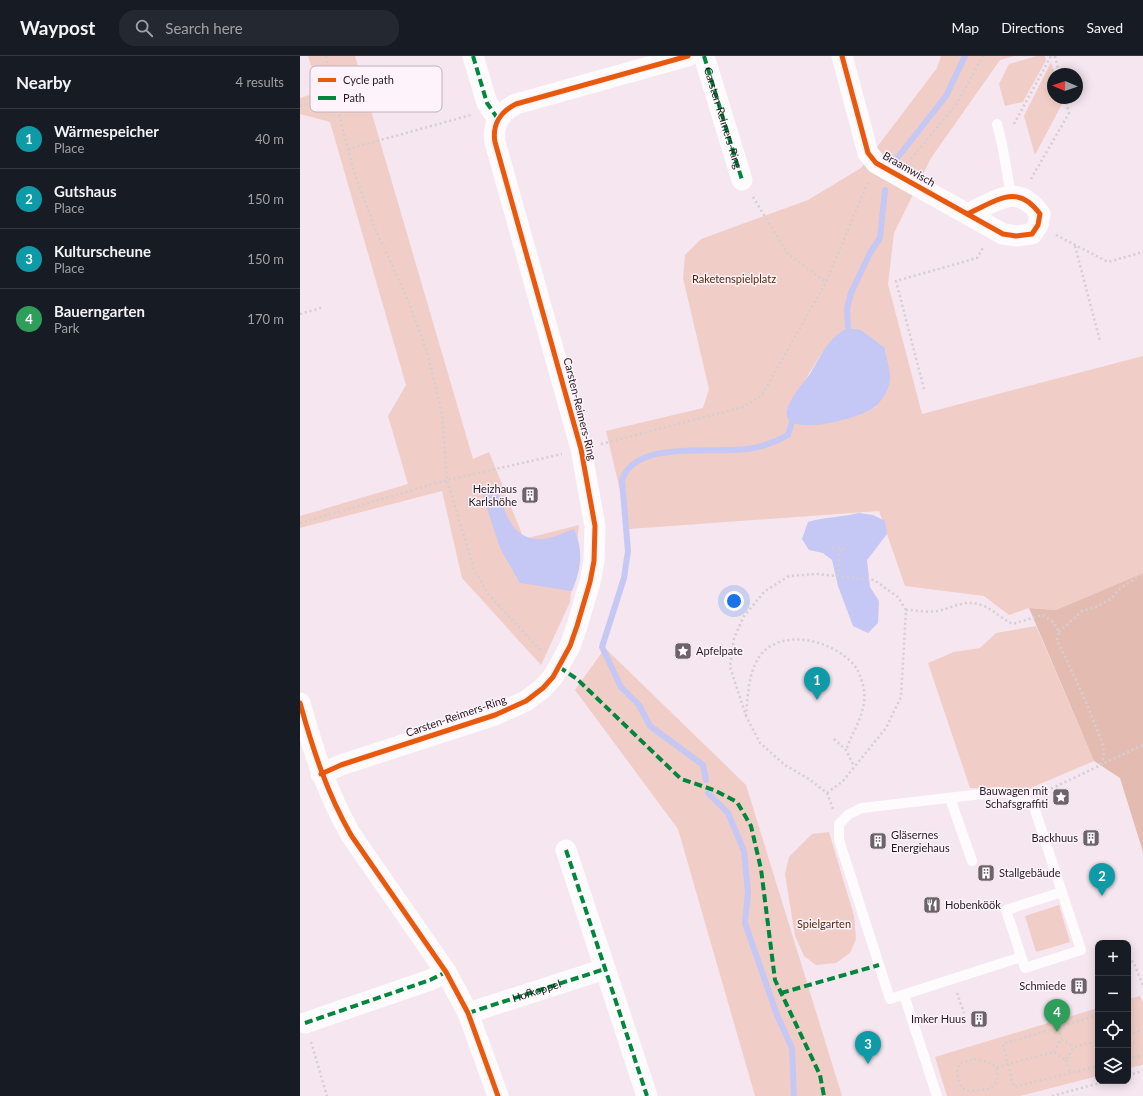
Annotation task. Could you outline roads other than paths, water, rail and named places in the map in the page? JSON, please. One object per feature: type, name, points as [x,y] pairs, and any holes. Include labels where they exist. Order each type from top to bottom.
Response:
[{"type":"street","name":"Carsten-Reimers-Ring","points":[[321,774],[341,765],[496,716],[526,700],[542,688],[559,667],[577,626],[594,560],[595,526],[581,449],[495,142],[494,113],[473,56]]},
{"type":"street","points":[[494,113],[507,109],[516,104],[688,56]]},
{"type":"street","name":"Carsten-Reimers-Ring","points":[[704,56],[742,180]]},
{"type":"street","name":"Braamwisch","points":[[842,56],[868,153],[876,164],[1003,234],[1026,236],[1032,234],[1038,225],[1040,214],[1032,204],[1016,196]]},
{"type":"street","points":[[967,214],[1016,196]]},
{"type":"street","points":[[300,703],[321,774],[329,794],[351,835],[446,972],[468,1013],[498,1096]]},
{"type":"street","points":[[566,850],[647,1096]]},
{"type":"street","name":"Hofkoppel","points":[[468,1013],[605,968]]},
{"type":"street","points":[[305,1023],[430,980],[446,972]]},
{"type":"lane","points":[[997,124],[1016,196]]},
{"type":"lane","points":[[1021,957],[890,999],[839,840],[839,824],[849,814],[862,808],[999,792],[1018,794],[1027,800],[1034,807],[1062,892],[1081,950],[1025,968],[1006,910],[1062,892]]},
{"type":"lane","points":[[950,798],[972,861]]},
{"type":"lane","points":[[904,994],[937,1096]]},
{"type":"water","points":[[848,328],[861,330],[885,348],[890,381],[888,388],[880,402],[868,411],[843,420],[814,425],[802,425],[792,422],[787,416],[788,406],[791,400],[810,374],[829,342]]},
{"type":"water","points":[[496,487],[510,522],[522,535],[531,538],[545,539],[574,529],[579,545],[580,560],[578,575],[572,591],[520,583],[500,548],[482,493]]},
{"type":"water","points":[[859,513],[873,515],[885,521],[887,534],[867,560],[870,587],[879,601],[878,623],[868,633],[853,626],[838,586],[832,560],[823,553],[809,550],[802,539],[808,522]]},
{"type":"waterway","points":[[898,157],[946,96],[965,56]]},
{"type":"waterway","points":[[848,328],[847,309],[851,293],[870,253],[880,238],[885,190]]},
{"type":"waterway","points":[[706,780],[703,765],[650,726],[639,705],[621,687],[602,647],[624,578],[628,551],[622,480],[630,467],[643,459],[659,453],[696,450],[732,450],[758,447],[788,435],[792,422]]},
{"type":"waterway","points":[[708,793],[728,813],[744,851],[748,892],[745,923],[777,1015],[792,1048],[794,1096]]},
{"type":"place","name":"Heizhaus Karlshöhe","points":[[530,495]]},
{"type":"place","name":"Apfelpate","points":[[683,651]]},
{"type":"place","name":"Wärmespeicher","points":[[817,700]]},
{"type":"place","name":"Bauwagen mit Schafsgraffiti","points":[[1061,797]]},
{"type":"place","name":"Backhuus","points":[[1091,838]]},
{"type":"place","name":"Gläsernes Energiehaus","points":[[878,841]]},
{"type":"place","name":"Stallgebäude","points":[[986,873]]},
{"type":"place","name":"Gutshaus","points":[[1102,896]]},
{"type":"place","name":"Hobenköök","points":[[932,905]]},
{"type":"place","name":"Schmiede","points":[[1079,986]]},
{"type":"place","name":"Imker Huus","points":[[979,1019]]},
{"type":"place","name":"Bauerngarten","points":[[1057,1032]]},
{"type":"place","name":"Kulturscheune","points":[[868,1064]]},
{"type":"park label","name":"Raketenspielplatz","points":[[734,279]]},
{"type":"park label","name":"Spielgarten","points":[[824,924]]}]
